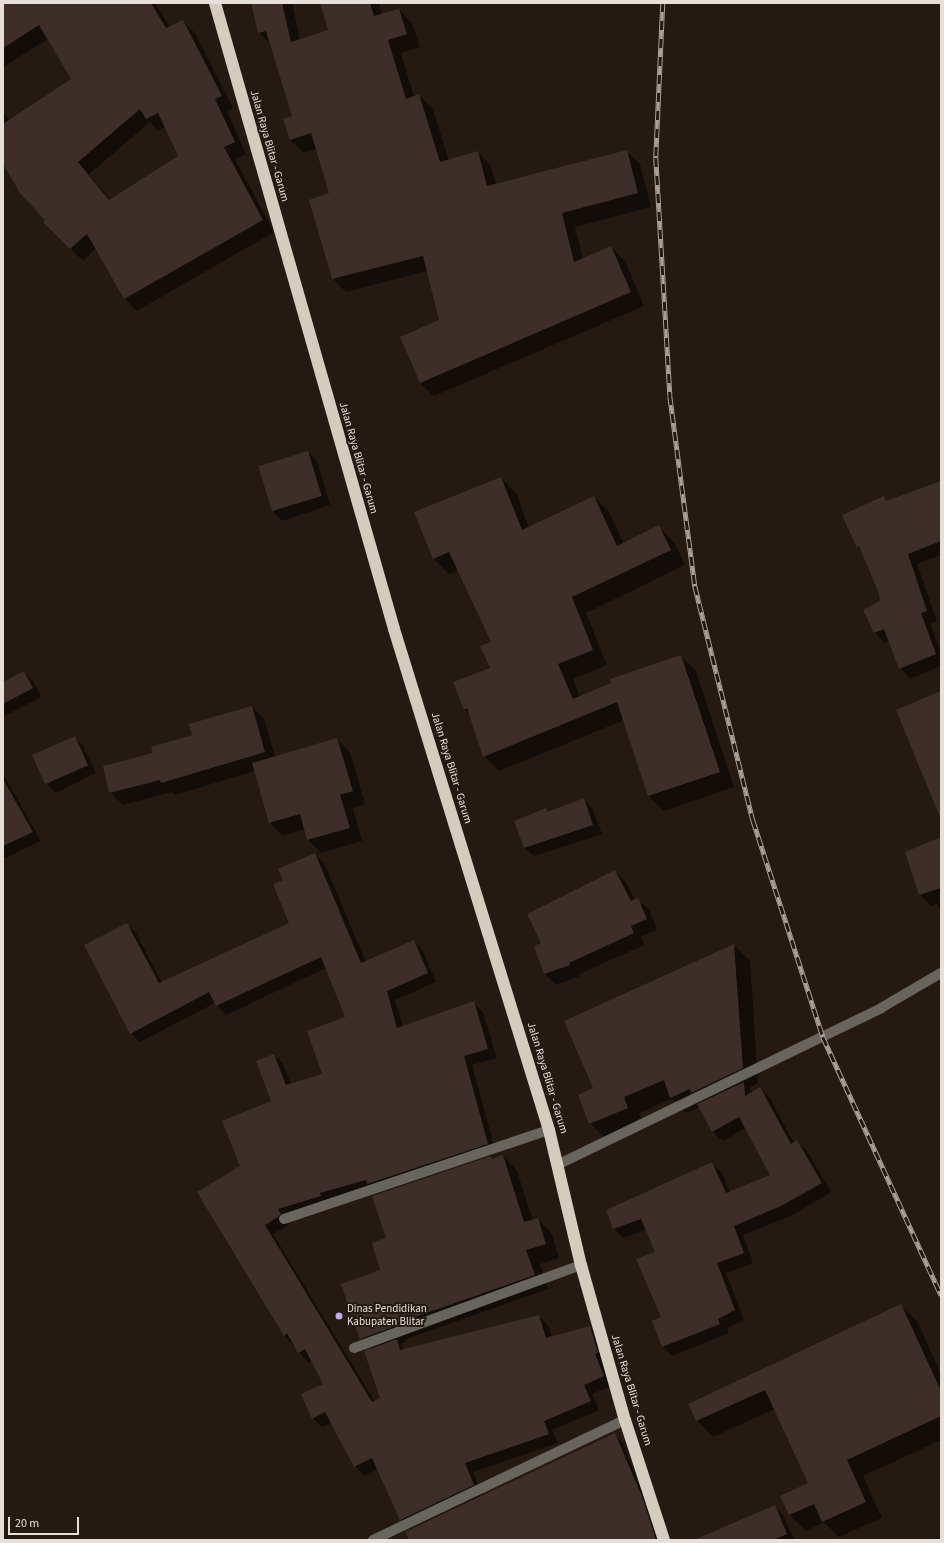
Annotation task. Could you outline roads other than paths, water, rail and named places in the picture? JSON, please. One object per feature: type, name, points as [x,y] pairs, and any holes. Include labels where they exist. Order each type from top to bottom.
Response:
[{"type":"highway","name":"Jalan Raya Blitar - Garum","points":[[215,3],[394,629],[559,1164],[581,1265],[625,1420],[664,1540]]},
{"type":"street","points":[[559,1164],[881,1008],[941,972]]},
{"type":"street","points":[[284,1219],[549,1130]]},
{"type":"street","points":[[354,1348],[581,1265]]},
{"type":"street","points":[[373,1540],[625,1420]]},
{"type":"railway","points":[[663,3],[656,158],[670,396],[695,586],[753,820],[823,1037],[941,1295]]},
{"type":"place","name":"Dinas Pendidikan Kabupaten Blitar","points":[[339,1316]]}]
